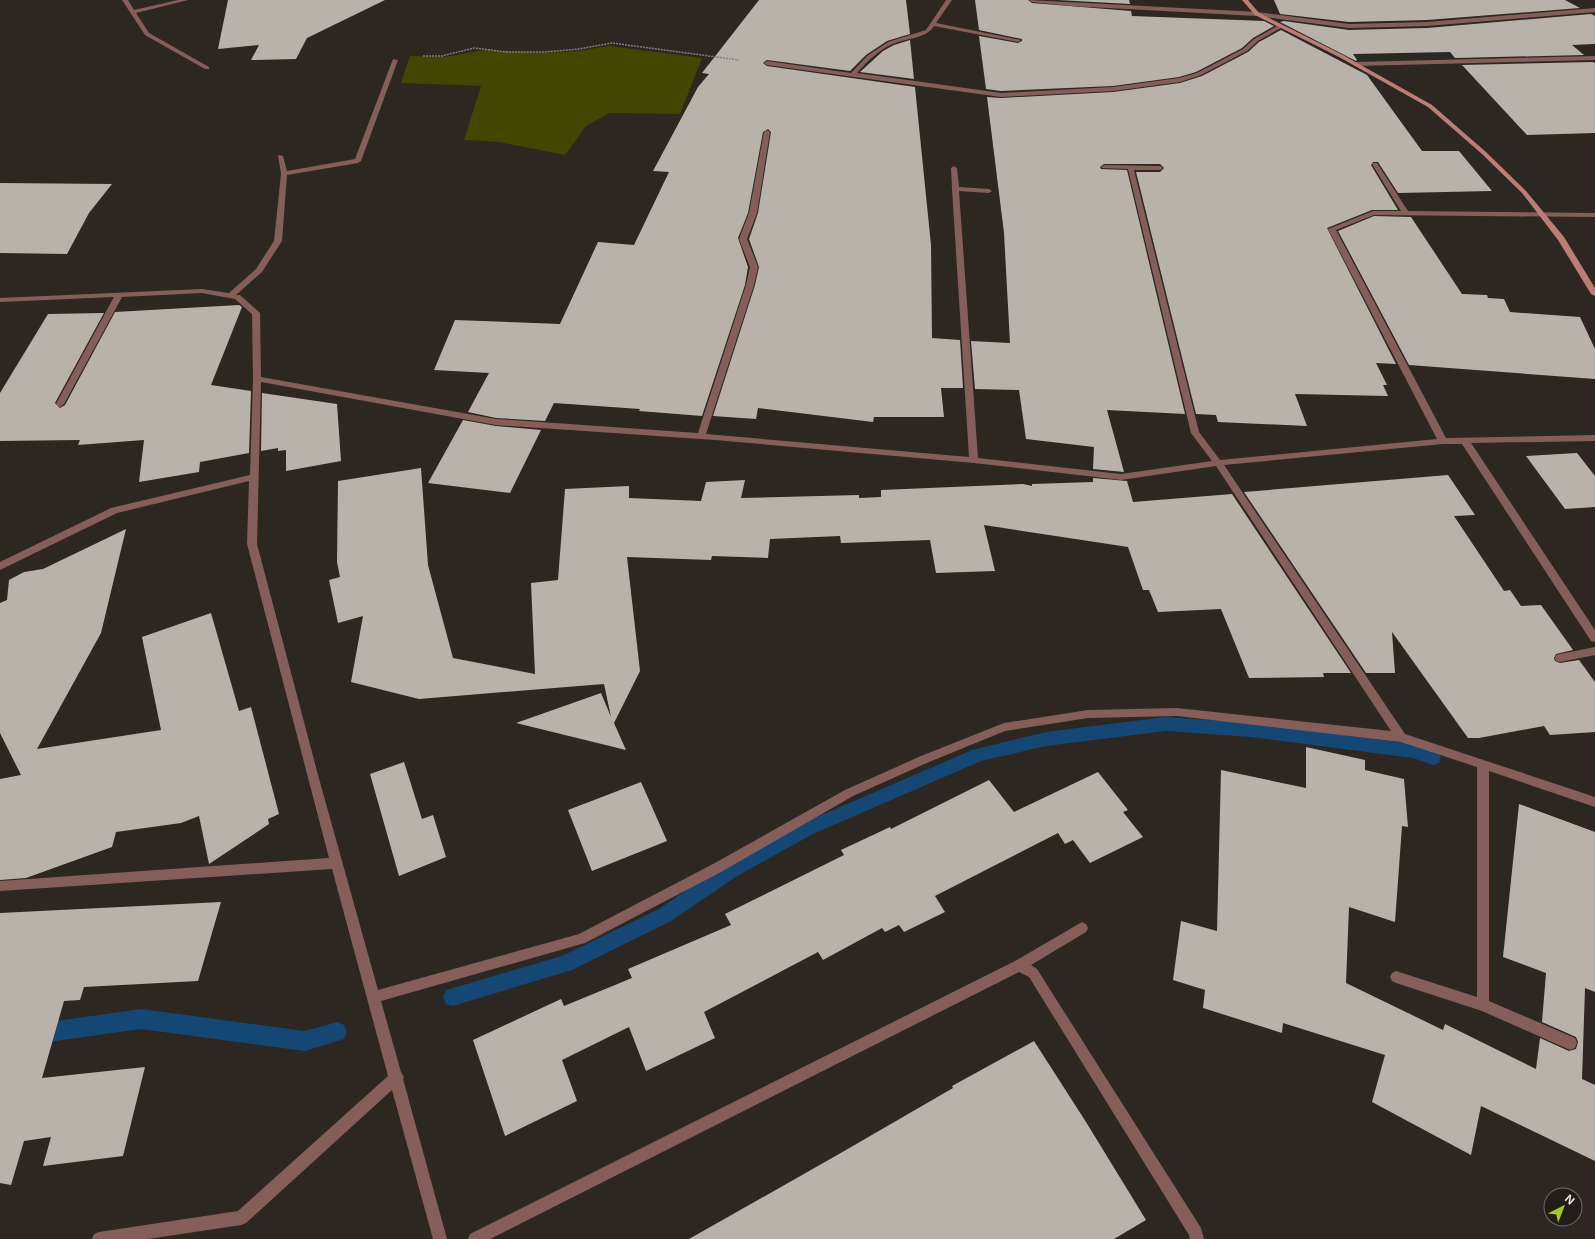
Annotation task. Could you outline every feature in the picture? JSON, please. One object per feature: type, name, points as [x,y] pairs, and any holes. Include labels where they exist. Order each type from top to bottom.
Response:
[{"type":"street","points":[[125,0],[147,34],[207,68]]},
{"type":"street","points":[[133,12],[185,0]]},
{"type":"street","points":[[852,75],[869,57],[890,43],[928,31],[949,0]]},
{"type":"street","points":[[1032,0],[1071,4],[1257,14],[1349,26],[1427,24],[1595,10]]},
{"type":"street","points":[[1245,0],[1257,14],[1356,64],[1430,106],[1484,153],[1524,192],[1561,239],[1595,294]]},
{"type":"street","points":[[933,24],[1018,40]]},
{"type":"street","points":[[767,64],[1001,95],[1113,89],[1180,80],[1199,74],[1245,50],[1256,40],[1281,26]]},
{"type":"street","points":[[1356,64],[1595,58]]},
{"type":"street","points":[[284,174],[358,161],[395,60]]},
{"type":"street","points":[[702,436],[754,267],[743,239],[753,213],[767,132]]},
{"type":"street","points":[[230,296],[259,270],[278,241],[284,174],[280,156]]},
{"type":"street","points":[[1375,164],[1406,213]]},
{"type":"street","points":[[1104,167],[1131,169],[1160,168]]},
{"type":"street","points":[[954,168],[974,460]]},
{"type":"street","points":[[1131,169],[1195,432],[1218,463],[1402,737]]},
{"type":"street","points":[[955,189],[990,191]]},
{"type":"street","points":[[1444,441],[1332,229],[1373,213],[1595,215]]},
{"type":"street","points":[[0,300],[202,291],[237,297],[256,313],[257,379],[252,544],[336,863],[440,1239]]},
{"type":"street","points":[[60,404],[119,295]]},
{"type":"street","points":[[257,379],[496,422],[702,436],[974,460],[1121,477],[1218,463],[1444,441],[1595,438]]},
{"type":"street","points":[[1464,440],[1595,638]]},
{"type":"street","points":[[0,566],[114,510],[254,477]]},
{"type":"street","points":[[1560,658],[1595,651]]},
{"type":"street","points":[[374,997],[581,939],[717,868],[849,793],[924,758],[1004,727],[1088,714],[1177,712],[1402,737],[1595,802]]},
{"type":"street","points":[[1482,764],[1483,1005]]},
{"type":"street","points":[[0,886],[336,863]]},
{"type":"street","points":[[475,1239],[1019,966],[1082,928]]},
{"type":"street","points":[[1019,966],[1033,973],[1196,1233],[1197,1239]]},
{"type":"street","points":[[1396,977],[1483,1005],[1570,1043]]},
{"type":"street","points":[[99,1239],[241,1218],[396,1077]]},
{"type":"path","points":[[421,56],[442,56],[474,48],[508,52],[579,50],[612,43],[767,64]]},
{"type":"green space","points":[[608,46],[702,58],[680,114],[610,113],[586,126],[565,155],[499,142],[464,140],[481,86],[401,83],[410,56],[445,57],[485,50],[540,53],[580,51]]},
{"type":"building","points":[[228,0],[385,0],[307,38],[296,59],[251,60],[259,45],[218,49]]},
{"type":"building","points":[[759,0],[906,0],[910,34],[887,41],[866,55],[850,71],[767,60],[763,63],[767,66],[915,87],[931,245],[932,338],[960,340],[963,388],[941,388],[944,417],[874,417],[873,422],[758,408],[756,419],[713,416],[755,285],[759,267],[749,239],[758,213],[771,132],[768,129],[763,132],[748,213],[738,238],[748,267],[745,285],[702,416],[639,411],[640,409],[554,403],[545,421],[496,418],[468,412],[489,373],[434,370],[455,320],[560,324],[598,242],[634,245],[669,172],[653,171],[698,87],[709,74],[702,73]]},
{"type":"building","points":[[975,0],[1028,0],[1032,3],[1131,11],[1132,16],[1264,21],[1274,26],[1253,38],[1242,48],[1196,72],[1179,77],[1113,86],[1001,91],[986,89],[979,36],[1018,43],[1022,41],[1022,39],[979,30]]},
{"type":"building","points":[[1058,0],[1129,0],[1130,4]]},
{"type":"building","points":[[1274,0],[1565,0],[1580,8],[1427,20],[1349,22],[1280,14]]},
{"type":"building","points":[[1591,14],[1595,16],[1595,44],[1572,45],[1584,55],[1455,58],[1450,52],[1353,54],[1357,60],[1356,61],[1280,22],[1284,21],[1349,30],[1427,28]]},
{"type":"building","points":[[1281,30],[1367,75],[1422,151],[1459,151],[1492,191],[1398,193],[1378,162],[1373,162],[1371,165],[1398,210],[1372,210],[1327,228],[1396,364],[1376,363],[1387,385],[1383,385],[1388,396],[1295,394],[1307,426],[1218,422],[1216,415],[1196,414],[1136,172],[1160,172],[1164,168],[1160,164],[1104,164],[1100,167],[1101,169],[1127,170],[1185,414],[1107,410],[1124,472],[1093,469],[1094,447],[1026,439],[1019,390],[975,389],[971,341],[1010,343],[1004,233],[987,97],[1001,98],[1113,92],[1180,83],[1202,76],[1248,52],[1259,42]]},
{"type":"building","points":[[910,40],[914,79],[860,72],[883,51],[894,45]]},
{"type":"building","points":[[1595,63],[1595,133],[1527,135],[1462,65]]},
{"type":"building","points":[[0,183],[112,184],[89,213],[67,254],[0,253]]},
{"type":"building","points":[[1374,216],[1411,217],[1462,294],[1487,295],[1488,298],[1504,299],[1510,312],[1580,317],[1595,349],[1595,379],[1409,365],[1338,231]]},
{"type":"building","points":[[239,305],[242,307],[211,385],[251,391],[249,453],[200,462],[199,472],[139,482],[144,440],[78,445],[80,440],[0,441],[0,393],[48,314],[104,313],[55,403],[60,408],[65,405],[115,312]]},
{"type":"building","points":[[262,393],[337,404],[341,461],[286,471],[286,450],[278,451],[278,448],[261,451]]},
{"type":"building","points":[[463,420],[496,426],[541,430],[510,493],[428,483]]},
{"type":"building","points":[[1577,453],[1595,476],[1595,507],[1565,509],[1526,456]]},
{"type":"building","points":[[421,468],[428,565],[453,658],[535,674],[531,583],[558,580],[565,489],[629,486],[629,498],[701,501],[706,482],[745,480],[741,498],[859,495],[859,498],[881,497],[881,490],[1023,484],[1032,486],[1032,484],[1093,482],[1093,478],[1127,481],[1133,502],[1232,494],[1351,673],[1323,673],[1324,677],[1249,678],[1221,609],[1158,612],[1149,590],[1143,590],[1128,547],[984,525],[995,571],[936,573],[930,540],[841,543],[840,536],[770,539],[768,558],[712,556],[711,560],[627,557],[640,671],[614,723],[626,750],[516,723],[601,693],[611,717],[604,684],[419,699],[351,682],[363,616],[338,623],[329,580],[340,577],[337,562],[338,481]]},
{"type":"building","points":[[1448,475],[1475,515],[1454,516],[1504,591],[1510,590],[1521,606],[1541,605],[1573,650],[1556,654],[1554,658],[1555,661],[1560,663],[1579,660],[1595,682],[1595,732],[1550,735],[1544,726],[1479,738],[1468,738],[1392,632],[1395,673],[1366,673],[1244,492]]},
{"type":"building","points":[[126,529],[101,633],[37,749],[161,730],[142,637],[211,613],[239,711],[251,707],[279,814],[268,819],[269,824],[209,864],[199,816],[181,823],[116,832],[112,847],[26,878],[0,880],[0,779],[21,775],[0,733],[0,603],[7,600],[9,580],[24,572],[43,569]]},
{"type":"building","points":[[1306,747],[1365,760],[1365,770],[1404,779],[1408,827],[1402,826],[1395,922],[1349,907],[1346,983],[1443,1030],[1445,1024],[1536,1069],[1540,1038],[1569,1051],[1576,1049],[1578,1042],[1576,1037],[1542,1022],[1546,973],[1503,957],[1519,804],[1595,832],[1595,992],[1585,988],[1582,1079],[1595,1085],[1595,1161],[1481,1106],[1471,1155],[1372,1102],[1385,1055],[1283,1023],[1282,1033],[1203,1008],[1205,990],[1173,980],[1181,921],[1217,931],[1221,770],[1306,788]]},
{"type":"building","points":[[404,762],[422,819],[433,815],[446,857],[399,876],[370,774]]},
{"type":"building","points":[[1098,772],[1128,810],[1123,812],[1143,837],[1090,863],[1073,840],[1065,844],[1058,833],[935,896],[945,912],[904,932],[899,925],[885,932],[882,928],[823,960],[818,952],[704,1012],[715,1038],[646,1071],[629,1027],[562,1060],[577,1101],[505,1136],[473,1040],[561,999],[564,1006],[632,978],[628,969],[731,925],[725,914],[844,855],[841,850],[890,827],[891,829],[989,780],[1014,812]]},
{"type":"building","points":[[641,782],[667,841],[592,871],[568,810]]},
{"type":"building","points":[[221,902],[198,981],[84,987],[80,1000],[64,1001],[42,1078],[145,1067],[123,1156],[43,1166],[51,1137],[24,1141],[11,1185],[0,1183],[0,913]]},
{"type":"building","points":[[1034,1041],[1146,1220],[1114,1239],[689,1239],[953,1088],[952,1086]]},
{"type":"waterway","points":[[453,997],[565,964],[665,915],[731,870],[807,829],[978,755],[1046,739],[1166,724],[1251,730],[1414,751],[1433,758]]},
{"type":"waterway","points":[[0,1035],[35,1034],[141,1019],[305,1041],[337,1032]]}]
